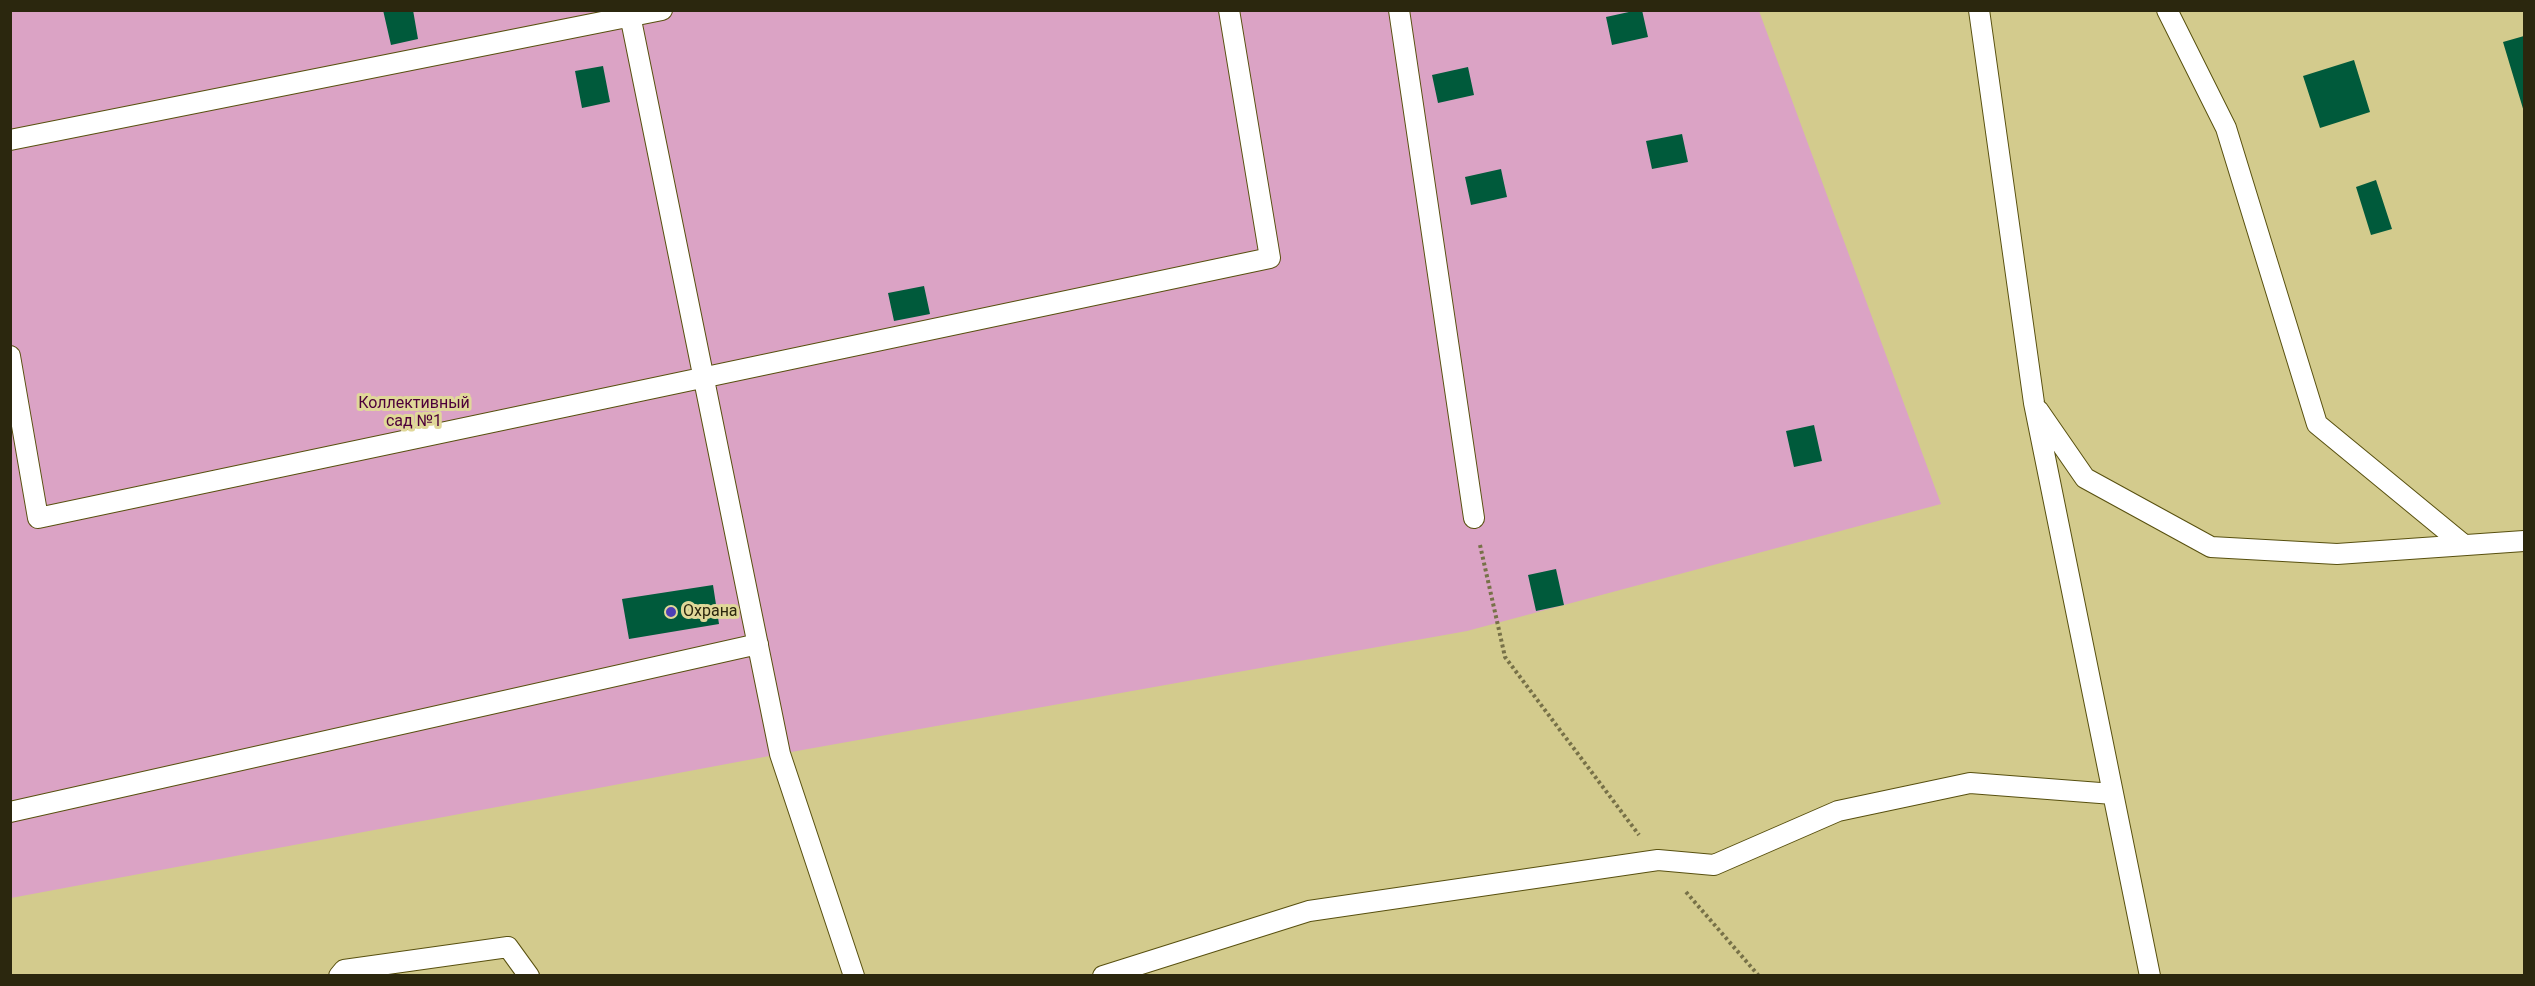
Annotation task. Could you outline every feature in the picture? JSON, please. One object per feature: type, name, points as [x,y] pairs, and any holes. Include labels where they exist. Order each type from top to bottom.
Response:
[{"type":"lane","points":[[10,140],[630,13],[662,10]]},
{"type":"lane","points":[[10,356],[38,518],[1270,258],[1229,10]]},
{"type":"lane","points":[[1399,10],[1474,518]]},
{"type":"lane","points":[[1979,10],[2034,403],[2150,975]]},
{"type":"lane","points":[[2167,10],[2226,128],[2317,424],[2464,545]]},
{"type":"lane","points":[[630,13],[780,754],[854,975]]},
{"type":"lane","points":[[2034,403],[2085,478],[2211,547],[2337,554],[2524,541]]},
{"type":"lane","points":[[10,812],[758,644]]},
{"type":"lane","points":[[1103,975],[1309,911],[1658,860],[1714,865],[1838,812],[1970,783],[2113,794]]},
{"type":"lane","points":[[339,975],[344,970],[508,947],[529,975]]},
{"type":"path","points":[[1474,518],[1505,657],[1658,860],[1759,975]]},
{"type":"green space","name":"Коллективный сад №1","points":[[11,11],[1759,11],[1941,504],[1467,631],[780,754],[11,898]]},
{"type":"building","points":[[383,10],[413,10],[418,39],[391,45]]},
{"type":"building","points":[[1642,10],[1648,37],[1612,45],[1606,17]]},
{"type":"building","points":[[2524,36],[2524,112],[2503,42]]},
{"type":"building","points":[[2354,60],[2370,112],[2320,128],[2303,76]]},
{"type":"building","points":[[603,66],[610,102],[582,108],[575,71]]},
{"type":"building","points":[[1468,67],[1474,95],[1438,103],[1432,75]]},
{"type":"building","points":[[1682,134],[1688,162],[1652,169],[1646,141]]},
{"type":"building","points":[[1501,169],[1507,197],[1471,205],[1465,177]]},
{"type":"building","points":[[2376,180],[2392,229],[2371,235],[2356,187]]},
{"type":"building","points":[[924,286],[930,314],[894,321],[888,293]]},
{"type":"building","points":[[1814,425],[1822,461],[1794,467],[1786,431]]},
{"type":"building","points":[[1556,569],[1564,605],[1536,611],[1528,575]]},
{"type":"building","name":"Охрана","points":[[713,585],[719,624],[629,639],[622,599]]},
{"type":"place","name":"Охрана","points":[[671,612]]}]
